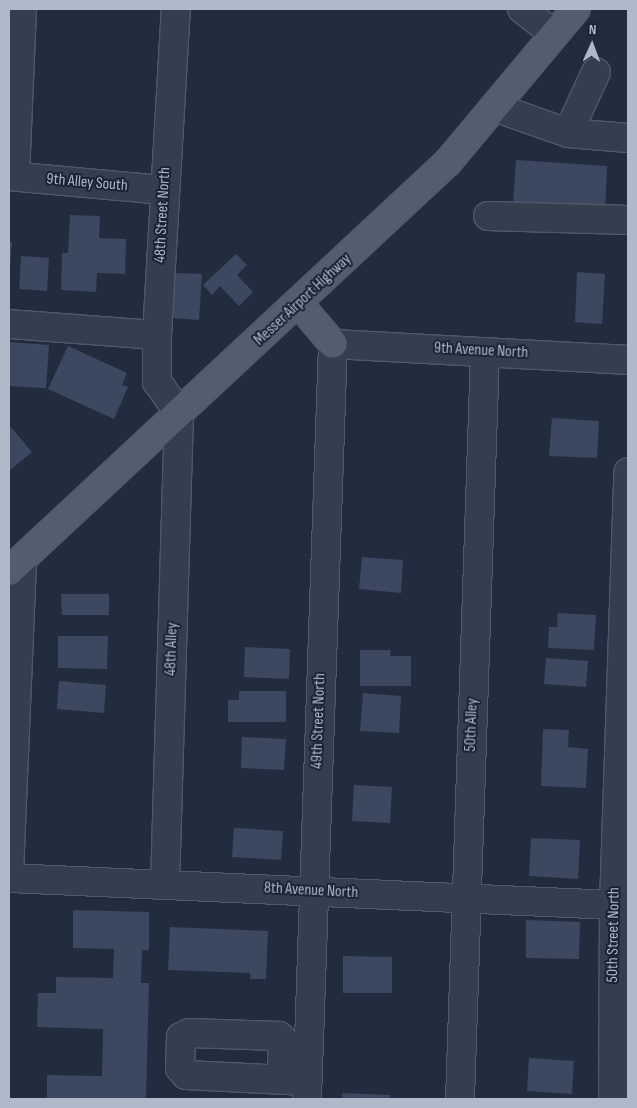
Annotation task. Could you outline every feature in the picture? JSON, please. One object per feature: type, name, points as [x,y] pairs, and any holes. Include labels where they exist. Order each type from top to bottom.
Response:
[{"type":"main road","name":"Messer Airport Highway","points":[[15,565],[299,304],[448,162],[576,9]]},
{"type":"main road","points":[[299,304],[333,344]]},
{"type":"street","points":[[12,176],[22,9]]},
{"type":"street","name":"48th Street North","points":[[176,9],[164,190],[157,382],[179,413]]},
{"type":"street","points":[[522,9],[554,34]]},
{"type":"street","points":[[568,133],[596,72]]},
{"type":"street","points":[[494,107],[568,133],[628,138]]},
{"type":"street","name":"9th Alley South","points":[[12,176],[164,190]]},
{"type":"street","points":[[488,216],[628,220]]},
{"type":"street","points":[[9,324],[158,335]]},
{"type":"street","name":"9th Avenue North","points":[[333,344],[628,360]]},
{"type":"street","name":"49th Street North","points":[[299,1086],[313,891],[333,344]]},
{"type":"street","name":"50th Alley","points":[[460,1099],[485,352]]},
{"type":"street","name":"48th Alley","points":[[165,885],[179,413]]},
{"type":"street","name":"50th Street North","points":[[612,1099],[614,905],[628,472]]},
{"type":"street","points":[[9,873],[15,565]]},
{"type":"street","name":"8th Avenue North","points":[[9,878],[614,905]]},
{"type":"building","points":[[516,160],[607,166],[605,212],[513,207]]},
{"type":"building","points":[[70,215],[100,216],[99,238],[126,239],[125,274],[97,273],[96,292],[61,290],[62,253],[68,253]]},
{"type":"building","points":[[9,242],[12,242],[10,269],[9,269]]},
{"type":"building","points":[[236,254],[247,265],[237,275],[253,292],[239,306],[220,286],[212,295],[203,285]]},
{"type":"building","points":[[21,256],[49,258],[47,291],[19,289]]},
{"type":"building","points":[[577,272],[605,274],[602,324],[575,322]]},
{"type":"building","points":[[175,273],[202,274],[199,320],[172,318]]},
{"type":"building","points":[[9,342],[49,345],[46,388],[9,386]]},
{"type":"building","points":[[68,346],[127,373],[122,385],[128,387],[114,419],[48,389]]},
{"type":"building","points":[[552,418],[599,421],[597,458],[549,456]]},
{"type":"building","points":[[9,425],[32,452],[9,471]]},
{"type":"building","points":[[362,557],[403,560],[401,593],[359,589]]},
{"type":"building","points":[[61,594],[109,594],[109,615],[62,615]]},
{"type":"building","points":[[558,613],[596,615],[594,650],[548,648],[549,627],[557,627]]},
{"type":"building","points":[[58,636],[108,636],[107,669],[58,668]]},
{"type":"building","points":[[245,647],[290,649],[289,679],[244,677]]},
{"type":"building","points":[[360,650],[391,650],[390,656],[411,656],[411,686],[360,686]]},
{"type":"building","points":[[546,658],[588,661],[586,687],[544,684]]},
{"type":"building","points":[[59,681],[106,685],[104,713],[57,709]]},
{"type":"building","points":[[239,691],[286,691],[286,722],[228,722],[228,700],[239,700]]},
{"type":"building","points":[[363,693],[401,696],[399,733],[360,731]]},
{"type":"building","points":[[543,729],[569,730],[568,747],[588,749],[586,788],[541,786]]},
{"type":"building","points":[[242,737],[286,739],[284,770],[241,768]]},
{"type":"building","points":[[354,785],[392,787],[390,823],[352,821]]},
{"type":"building","points":[[234,828],[283,831],[281,860],[232,857]]},
{"type":"building","points":[[531,838],[580,840],[578,879],[529,876]]},
{"type":"building","points":[[73,910],[149,912],[149,950],[142,950],[141,983],[149,983],[146,1099],[47,1099],[47,1075],[102,1076],[103,1029],[37,1027],[38,993],[56,993],[56,977],[113,978],[114,949],[73,948]]},
{"type":"building","points":[[526,920],[580,922],[579,959],[526,958]]},
{"type":"building","points":[[170,927],[268,931],[266,979],[250,979],[250,973],[168,970]]},
{"type":"building","points":[[343,956],[392,957],[392,993],[343,993]]},
{"type":"building","points":[[529,1058],[574,1061],[572,1094],[527,1091]]},
{"type":"building","points":[[342,1093],[390,1095],[390,1099],[342,1099]]}]
